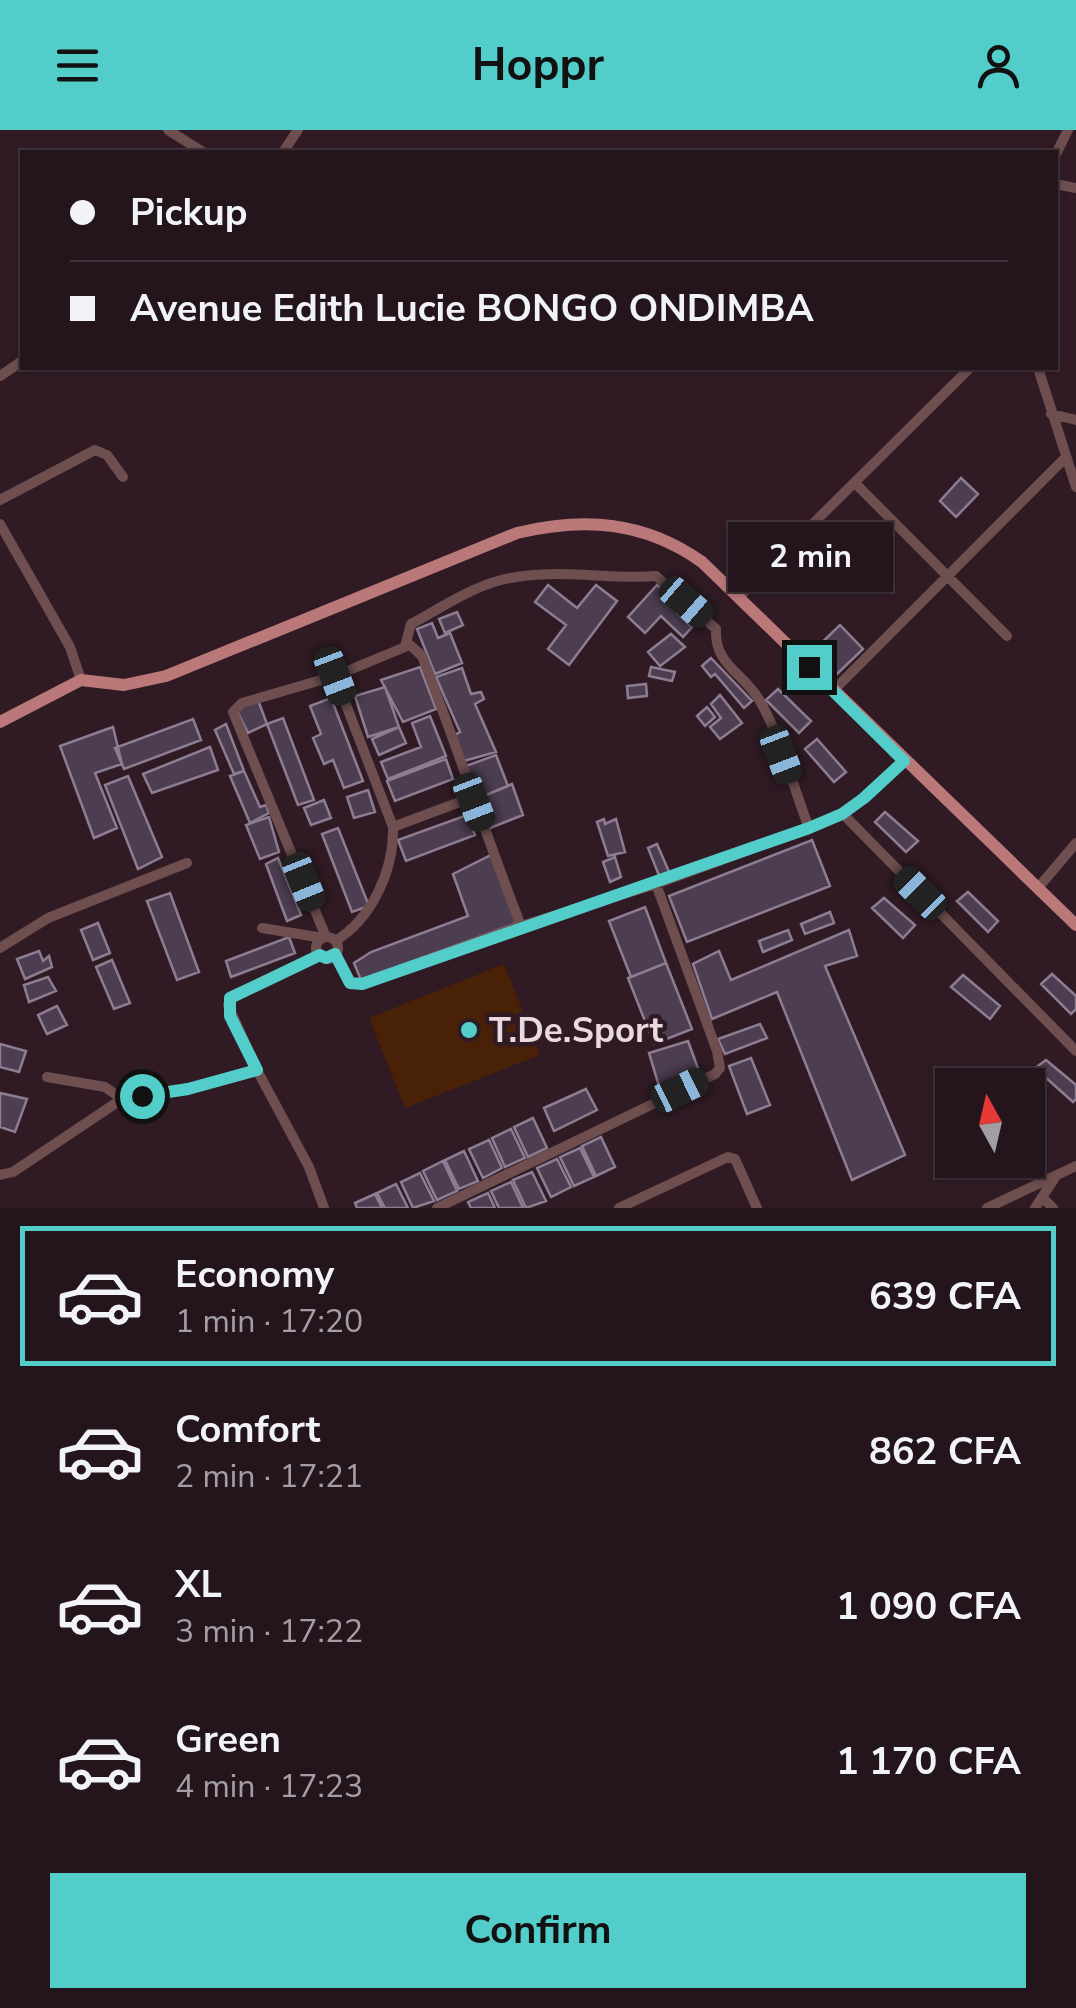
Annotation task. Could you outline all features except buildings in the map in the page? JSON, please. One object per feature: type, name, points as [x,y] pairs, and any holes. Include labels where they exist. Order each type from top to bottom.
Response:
[{"type":"main road","points":[[0,722],[81,680],[124,685],[166,676],[517,533],[572,523],[605,523],[665,539],[702,562],[1076,924]]},
{"type":"street","points":[[168,130],[200,150]]},
{"type":"street","points":[[740,596],[968,370]]},
{"type":"street","points":[[1039,370],[1076,487]]},
{"type":"street","points":[[1052,414],[1076,420]]},
{"type":"street","points":[[0,500],[95,450],[107,455],[123,477]]},
{"type":"street","points":[[833,691],[1065,458]]},
{"type":"street","points":[[854,483],[1007,636]]},
{"type":"street","points":[[0,524],[70,647],[81,680]]},
{"type":"street","points":[[405,646],[411,624],[499,580],[583,573],[656,576],[716,629],[715,646],[736,676],[759,698],[809,828]]},
{"type":"street","points":[[328,939],[232,712],[242,703],[335,676],[410,644],[422,656],[466,766],[473,797],[522,926]]},
{"type":"street","points":[[262,928],[328,939],[338,946],[335,954],[326,958],[317,946],[328,939],[354,930],[374,903],[394,846],[393,826],[335,676]]},
{"type":"street","points":[[335,954],[350,983],[357,984],[656,884],[842,814],[904,761]]},
{"type":"street","points":[[393,826],[473,797]]},
{"type":"street","points":[[842,814],[1076,1052]]},
{"type":"street","points":[[1038,888],[1076,843]]},
{"type":"street","points":[[0,948],[48,918],[187,863]]},
{"type":"street","points":[[437,1208],[715,1074],[720,1068],[656,884]]},
{"type":"street","points":[[320,955],[230,998],[230,1016],[308,1167],[324,1208]]},
{"type":"street","points":[[0,1175],[13,1172],[122,1099],[188,1089],[257,1070]]},
{"type":"street","points":[[47,1076],[105,1087],[122,1099]]},
{"type":"street","points":[[619,1208],[728,1157],[738,1164],[757,1208]]},
{"type":"street","points":[[987,1208],[1076,1166]]},
{"type":"street","points":[[1036,1208],[1056,1176]]},
{"type":"street","points":[[648,1195],[654,1208]]},
{"type":"street","points":[[1042,1197],[1053,1208]]},
{"type":"shaded area","points":[[504,964],[540,1055],[405,1108],[369,1018]]},
{"type":"place","name":"T.De.Sport","points":[[469,1030]]},
{"type":"route","points":[[142,1096],[188,1089],[257,1070],[230,1016],[230,998],[320,955],[326,958],[335,954],[350,983],[362,984],[557,914],[656,884],[842,814],[904,761],[809,667]]}]
